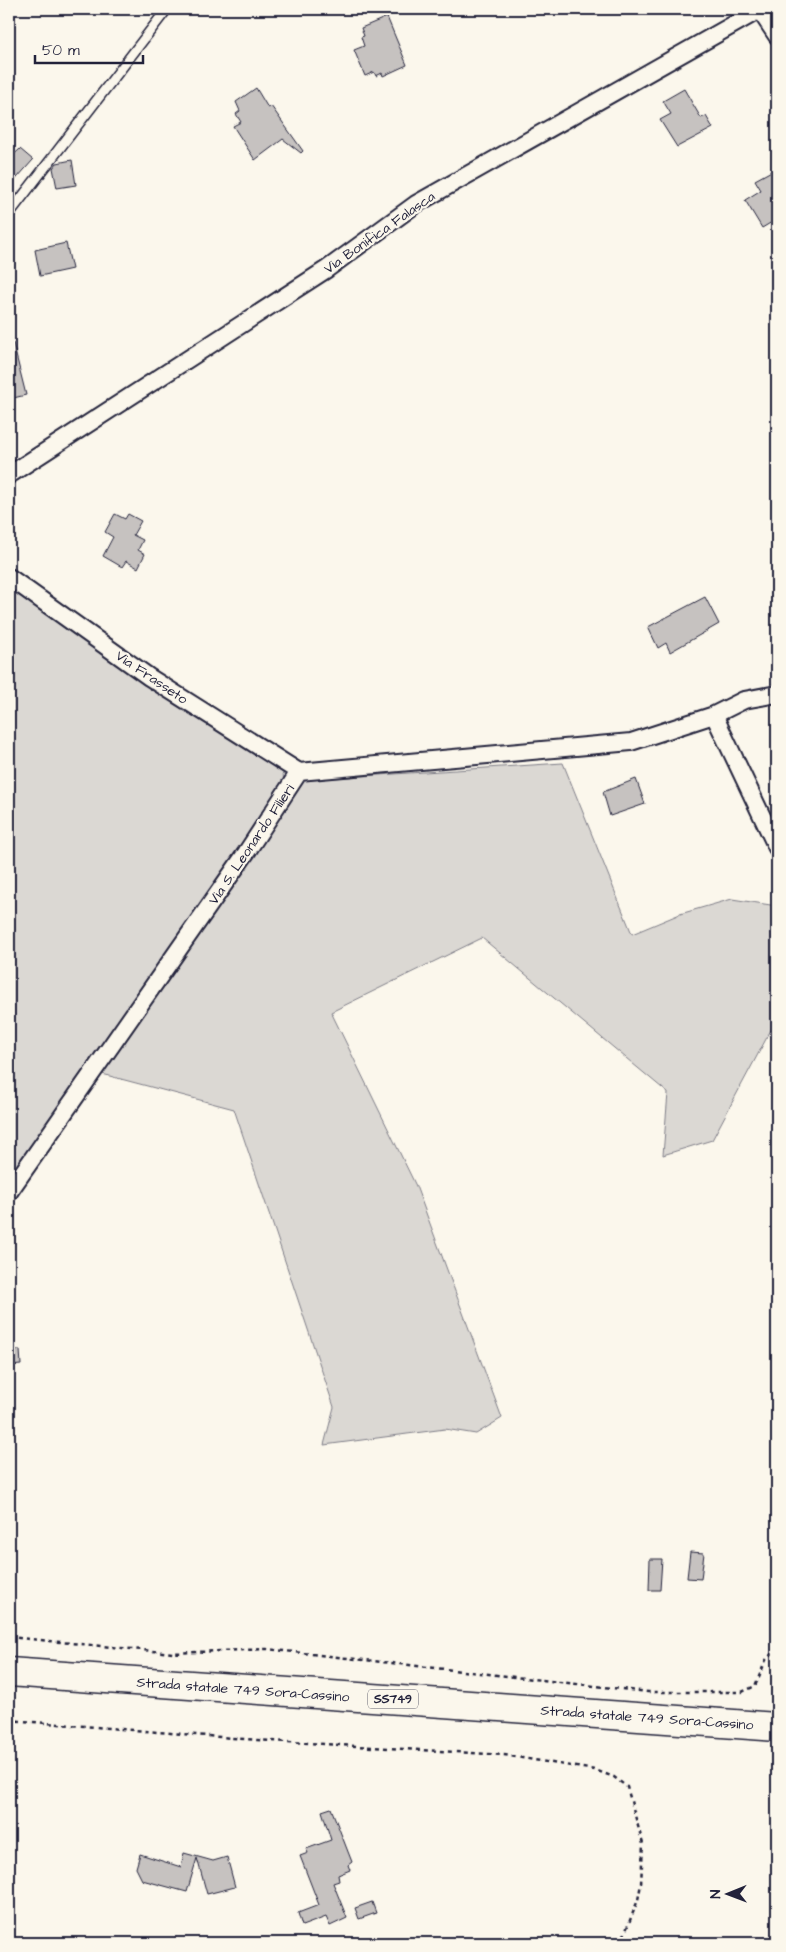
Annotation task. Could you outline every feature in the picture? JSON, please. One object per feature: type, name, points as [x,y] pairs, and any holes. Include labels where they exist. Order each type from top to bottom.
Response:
[{"type":"highway","name":"Strada statale 749 Sora-Cassino","points":[[9,1672],[777,1727]]},
{"type":"street","points":[[760,9],[777,36]]},
{"type":"street","name":"Via Bonifica Falasca","points":[[9,475],[327,269],[416,204],[760,9]]},
{"type":"street","name":"Via Frasseto","points":[[9,576],[149,677],[299,772]]},
{"type":"street","name":"Via S. Leonardo Filieri","points":[[9,1192],[246,853],[299,772],[632,742],[714,715],[744,700],[777,694]]},
{"type":"street","points":[[714,715],[777,848]]},
{"type":"lane","points":[[9,214],[167,9]]},
{"type":"path","points":[[9,1637],[173,1654],[267,1650],[648,1692],[742,1692],[755,1686],[766,1660],[777,1648]]},
{"type":"path","points":[[9,1720],[257,1740],[504,1754],[595,1770],[614,1777],[627,1787],[643,1844],[641,1884],[638,1900],[620,1943]]},
{"type":"shaded area","points":[[9,582],[283,771],[284,788],[225,874],[9,1176]]},
{"type":"shaded area","points":[[563,763],[632,934],[680,914],[732,899],[777,906],[777,997],[773,1026],[712,1140],[663,1155],[668,1093],[482,938],[331,1012],[416,1186],[502,1418],[476,1434],[445,1429],[324,1445],[334,1407],[234,1109],[102,1074],[302,780]]},
{"type":"building","points":[[387,17],[407,65],[383,76],[382,73],[376,76],[374,72],[365,76],[354,50],[364,46],[361,37],[364,36],[361,28]]},
{"type":"building","points":[[256,88],[268,108],[271,106],[303,151],[301,153],[283,139],[255,160],[233,126],[241,122],[236,114],[240,111],[236,102]]},
{"type":"building","points":[[684,89],[701,118],[706,116],[713,128],[677,147],[660,120],[671,114],[663,101]]},
{"type":"building","points":[[20,149],[33,160],[9,187],[9,159]]},
{"type":"building","points":[[72,160],[76,185],[57,188],[53,168],[57,163]]},
{"type":"building","points":[[777,168],[777,219],[762,228],[745,200],[761,190],[755,180]]},
{"type":"building","points":[[66,243],[72,269],[40,276],[35,250]]},
{"type":"building","points":[[13,343],[26,395],[9,399],[9,344]]},
{"type":"building","points":[[115,514],[125,519],[128,514],[141,521],[133,535],[143,540],[138,550],[145,554],[138,568],[126,561],[122,567],[103,556],[113,537],[105,532]]},
{"type":"building","points":[[705,597],[719,624],[670,652],[666,643],[658,648],[648,627]]},
{"type":"building","points":[[636,779],[645,804],[610,816],[603,792]]},
{"type":"building","points":[[9,1350],[20,1350],[21,1365],[9,1366]]},
{"type":"building","points":[[690,1552],[704,1553],[701,1579],[687,1578]]},
{"type":"building","points":[[650,1559],[662,1559],[660,1590],[649,1590]]},
{"type":"building","points":[[331,1808],[352,1862],[348,1865],[350,1870],[338,1875],[339,1881],[333,1883],[347,1918],[330,1926],[326,1917],[302,1926],[298,1913],[319,1905],[300,1856],[308,1853],[306,1849],[331,1840],[322,1811]]},
{"type":"building","points":[[184,1853],[213,1861],[227,1857],[235,1887],[207,1894],[197,1858],[187,1892],[142,1880],[136,1868],[140,1854],[181,1867]]},
{"type":"building","points":[[372,1902],[376,1913],[359,1919],[355,1908]]}]
